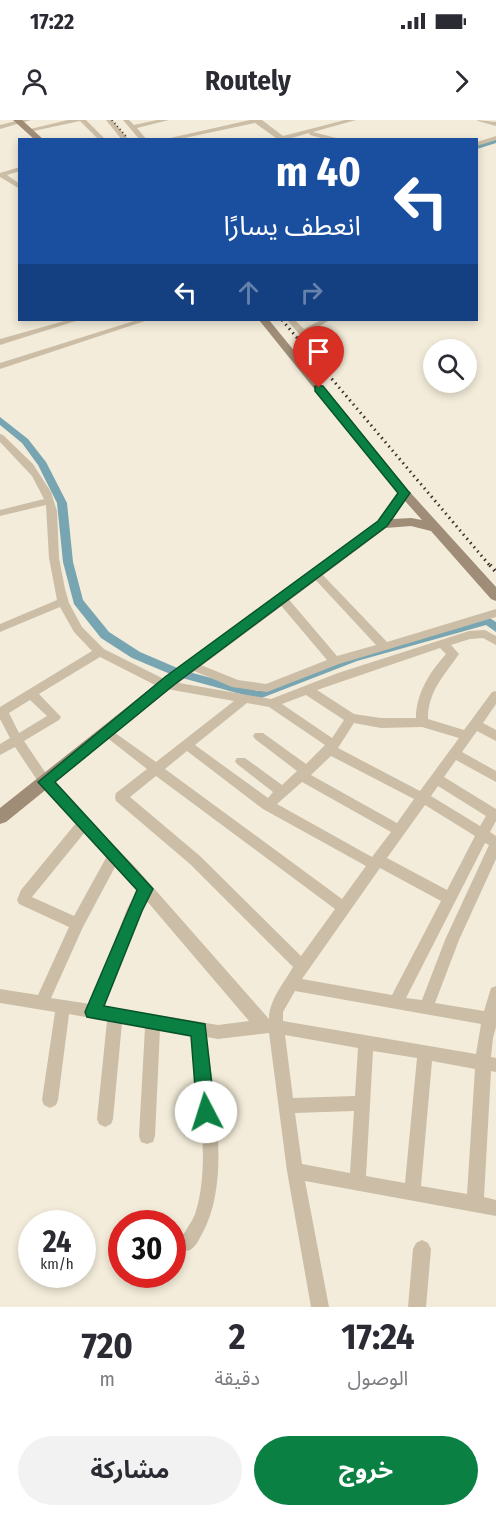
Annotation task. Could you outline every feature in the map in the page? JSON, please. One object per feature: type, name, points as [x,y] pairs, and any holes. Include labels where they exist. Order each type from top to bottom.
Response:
[{"type":"main road","points":[[21,121],[38,138]]},
{"type":"main road","points":[[265,321],[404,493],[496,596]]},
{"type":"main road","points":[[0,817],[167,683],[382,524],[404,493]]},
{"type":"main road","points":[[382,524],[411,522],[436,528]]},
{"type":"street","points":[[29,130],[77,120]]},
{"type":"street","points":[[82,120],[101,138]]},
{"type":"street","points":[[109,120],[124,138]]},
{"type":"street","points":[[126,120],[142,138]]},
{"type":"street","points":[[132,127],[166,120]]},
{"type":"street","points":[[178,138],[258,120],[277,138]]},
{"type":"street","points":[[283,138],[353,120]]},
{"type":"street","points":[[480,120],[496,124]]},
{"type":"street","points":[[0,127],[21,121]]},
{"type":"street","points":[[157,122],[173,138]]},
{"type":"street","points":[[306,133],[331,138]]},
{"type":"street","points":[[478,144],[496,138]]},
{"type":"street","points":[[478,151],[496,145]]},
{"type":"street","points":[[1,175],[18,170]]},
{"type":"street","points":[[1,175],[18,186]]},
{"type":"street","points":[[0,342],[72,321]]},
{"type":"street","points":[[0,366],[141,321]]},
{"type":"street","points":[[292,321],[303,333],[324,321]]},
{"type":"street","points":[[0,437],[40,479],[50,501],[54,518],[54,554],[63,602],[75,628],[100,652],[167,683],[243,700],[272,703],[306,689],[480,633],[491,636],[496,641]]},
{"type":"street","points":[[0,513],[50,501]]},
{"type":"street","points":[[315,573],[384,646]]},
{"type":"street","points":[[282,599],[335,661]]},
{"type":"street","points":[[0,628],[63,602]]},
{"type":"street","points":[[188,668],[236,684],[267,688],[335,661],[496,613]]},
{"type":"street","points":[[422,722],[422,710],[427,690],[453,654],[443,644]]},
{"type":"street","points":[[100,652],[32,694],[1,709],[16,740],[45,782],[85,822],[270,1026],[320,1307]]},
{"type":"street","points":[[306,689],[351,718],[381,723],[422,722],[496,736]]},
{"type":"street","points":[[0,750],[55,717],[32,694]]},
{"type":"street","points":[[270,1026],[290,984],[302,966],[495,699]]},
{"type":"street","points":[[243,700],[121,797],[195,860],[302,966]]},
{"type":"street","points":[[272,703],[330,747],[423,798],[496,844],[452,940],[426,1008]]},
{"type":"street","points":[[268,805],[330,747],[348,726],[351,718]]},
{"type":"street","points":[[106,733],[344,908]]},
{"type":"street","points":[[259,736],[302,773],[400,831]]},
{"type":"street","points":[[187,745],[268,805],[448,897]]},
{"type":"street","points":[[454,753],[496,777]]},
{"type":"street","points":[[241,761],[282,792]]},
{"type":"street","points":[[396,1003],[481,833],[494,815],[437,779]]},
{"type":"street","points":[[77,924],[24,900],[26,894],[85,822]]},
{"type":"street","points":[[42,1002],[77,924],[115,855]]},
{"type":"street","points":[[93,1012],[134,909],[145,889]]},
{"type":"street","points":[[290,984],[492,1020]]},
{"type":"street","points":[[475,1204],[496,993]]},
{"type":"street","points":[[0,996],[199,1029],[227,1032],[270,1026],[490,1063]]},
{"type":"street","points":[[50,1100],[63,1006]]},
{"type":"street","points":[[105,1119],[116,1016]]},
{"type":"street","points":[[147,1136],[153,1023]]},
{"type":"street","points":[[188,1242],[202,1216],[207,1191],[209,1153],[199,1029]]},
{"type":"street","points":[[358,1181],[366,1042]]},
{"type":"street","points":[[412,1192],[425,1053]]},
{"type":"street","points":[[286,1106],[361,1103]]},
{"type":"street","points":[[296,1171],[496,1208]]},
{"type":"street","points":[[417,1307],[422,1249]]},
{"type":"waterway","points":[[478,147],[496,141]]},
{"type":"waterway","points":[[0,420],[25,441],[43,464],[62,503],[68,562],[78,601],[105,635],[136,655],[179,673],[259,695],[354,658],[488,621],[496,628]]},
{"type":"railway","points":[[112,120],[127,138]]},
{"type":"railway","points":[[283,321],[491,567]]},
{"type":"railway","points":[[490,565],[496,572]]},
{"type":"route","points":[[206,1112],[199,1029],[93,1012],[134,909],[145,889],[45,782],[170,681],[382,524],[396,508],[404,493],[319,388]]}]
